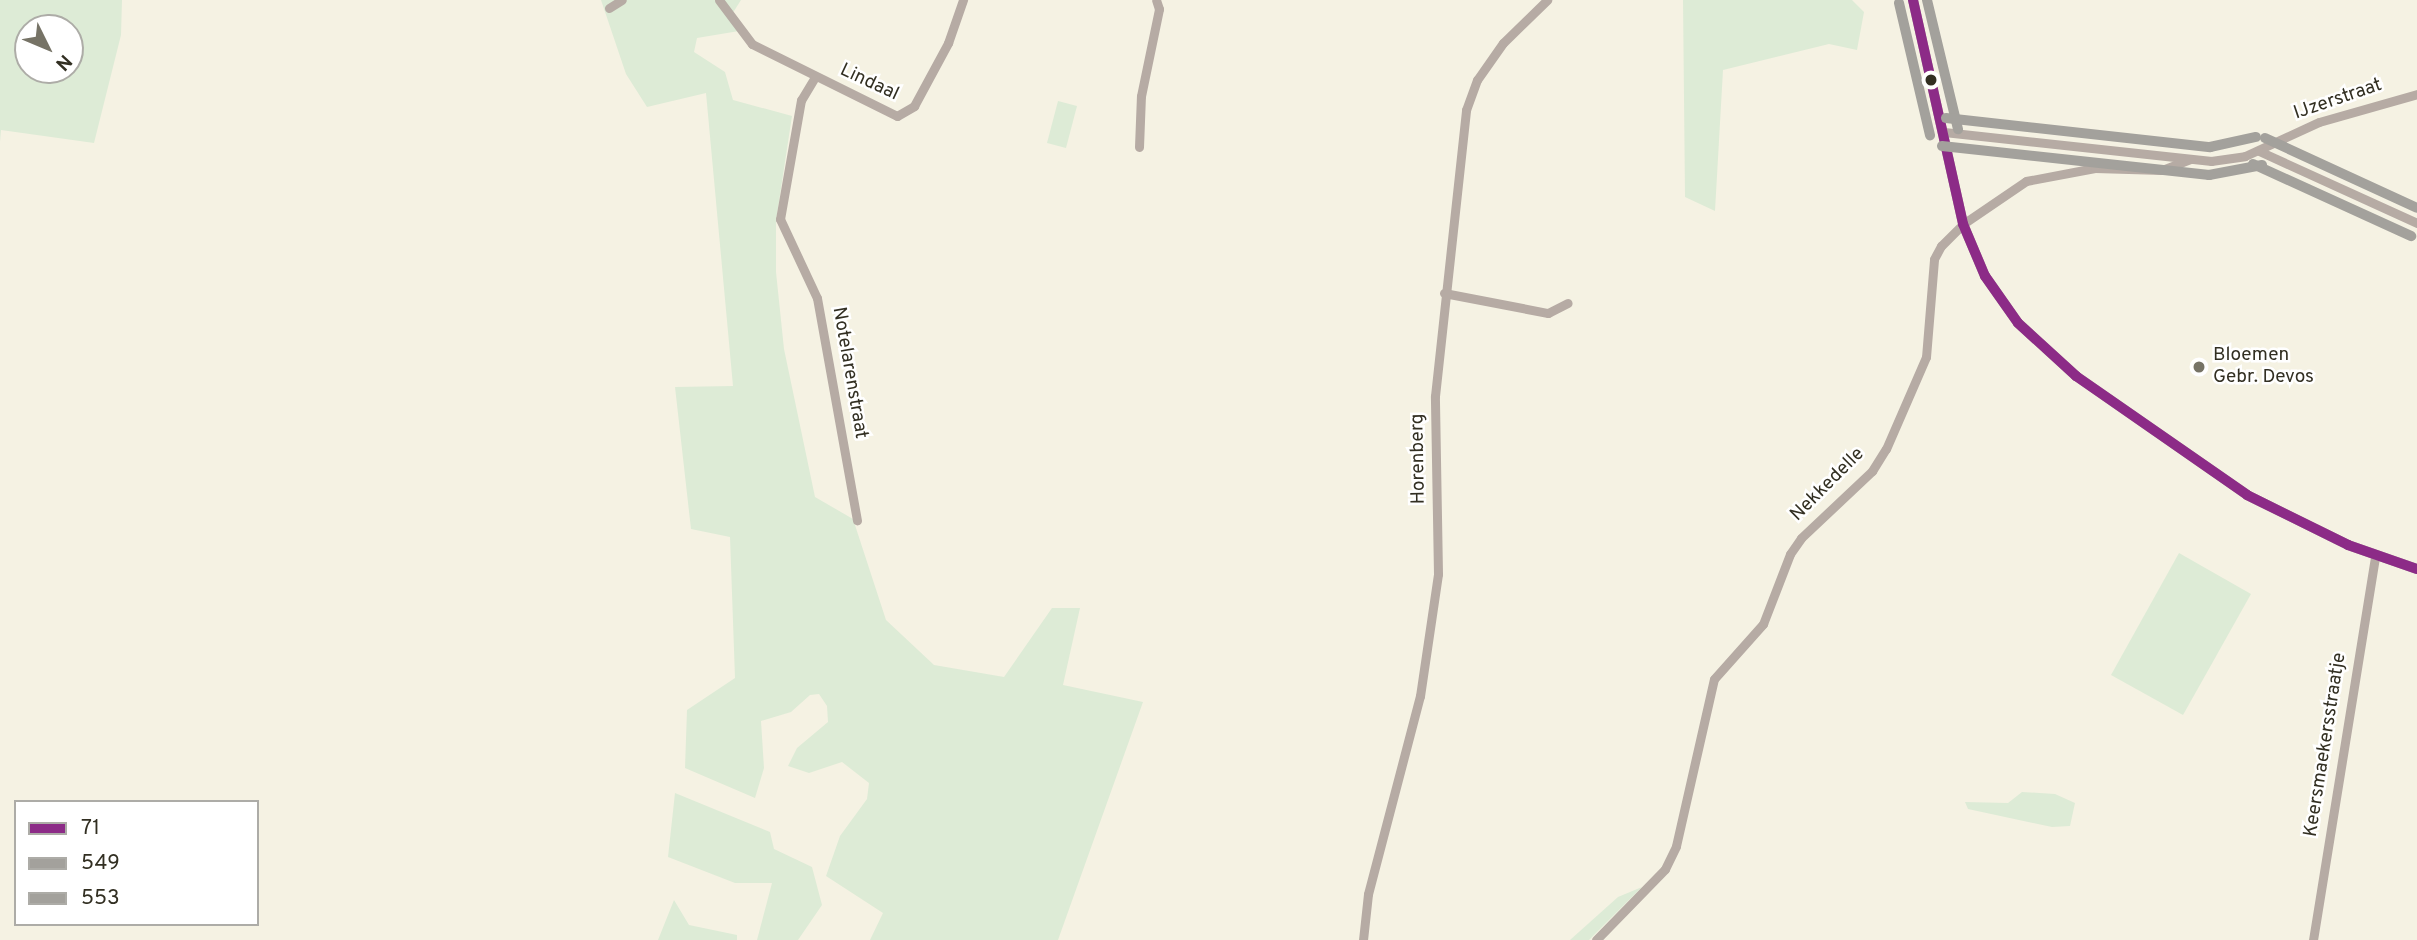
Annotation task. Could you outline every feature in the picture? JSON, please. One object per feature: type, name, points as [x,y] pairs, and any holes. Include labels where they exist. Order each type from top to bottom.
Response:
[{"type":"street","points":[[609,8],[622,0]]},
{"type":"street","name":"Lindaal","points":[[719,0],[752,44],[891,116],[906,114],[943,54],[963,0]]},
{"type":"street","points":[[1139,147],[1141,96],[1159,9],[1156,0]]},
{"type":"street","name":"Horenberg","points":[[1363,940],[1368,894],[1420,696],[1438,574],[1435,396],[1460,150],[1473,90],[1503,43],[1547,0]]},
{"type":"street","points":[[1913,0],[1963,224],[1985,276],[2005,308],[2056,360],[2247,495],[2375,556],[2417,569]]},
{"type":"street","name":"Notelarenstraat","points":[[815,77],[801,100],[780,219],[817,298],[858,520]]},
{"type":"street","name":"IJzerstraat","points":[[2190,159],[2211,161],[2259,151],[2319,122],[2417,94]]},
{"type":"street","points":[[1944,132],[2190,159]]},
{"type":"street","points":[[2259,151],[2417,223]]},
{"type":"street","name":"Nekkedelle","points":[[1596,940],[1665,869],[1676,846],[1714,679],[1763,624],[1790,554],[1801,538],[1872,471],[1886,449],[1926,357],[1934,259],[1963,224],[2026,181],[2095,168],[2162,170],[2190,159]]},
{"type":"street","points":[[1444,293],[1548,313],[1568,303]]},
{"type":"street","name":"Keersmaekersstraatje","points":[[2312,940],[2375,556]]},
{"type":"green space","points":[[0,0],[122,0],[121,35],[94,143],[1,130],[0,142]]},
{"type":"green space","points":[[601,0],[741,0],[729,19],[739,31],[697,38],[694,52],[725,72],[733,100],[792,116],[776,221],[776,272],[784,349],[815,497],[853,519],[886,620],[934,665],[1004,677],[1052,608],[1080,608],[1063,685],[1143,702],[1058,940],[870,940],[883,913],[826,876],[840,836],[867,799],[869,783],[842,762],[809,773],[788,766],[797,748],[828,722],[827,706],[819,694],[810,695],[791,712],[761,721],[764,768],[755,798],[685,768],[687,710],[735,678],[730,537],[691,529],[675,387],[733,386],[706,93],[647,107],[626,74]]},
{"type":"green space","points":[[1683,0],[1852,0],[1864,12],[1857,50],[1829,44],[1723,70],[1715,211],[1685,197]]},
{"type":"green space","points":[[1058,101],[1077,106],[1066,148],[1047,143]]},
{"type":"green space","points":[[2179,553],[2251,594],[2183,715],[2111,675]]},
{"type":"green space","points":[[2022,792],[2055,794],[2075,803],[2070,826],[2052,827],[1968,809],[1965,802],[2008,803]]},
{"type":"green space","points":[[675,793],[770,832],[774,849],[812,867],[822,905],[798,940],[757,940],[772,883],[735,883],[668,857]]},
{"type":"green space","points":[[1642,887],[1589,940],[1570,940],[1618,897]]},
{"type":"green space","points":[[674,900],[689,925],[737,935],[737,940],[658,940]]},
{"type":"transit line","name":"71","points":[[1913,0],[1963,224],[1985,276],[2018,323],[2076,376],[2247,495],[2348,545],[2417,569]]},
{"type":"transit line","name":"553","points":[[1927,0],[1958,129]]},
{"type":"transit line","name":"549","points":[[1899,3],[1930,135]]},
{"type":"transit line","name":"553","points":[[1946,118],[2210,147],[2256,137]]},
{"type":"transit line","name":"553","points":[[2265,138],[2417,208]]},
{"type":"transit line","name":"549","points":[[1942,146],[2209,175],[2262,165]]},
{"type":"transit line","name":"549","points":[[2253,164],[2411,236]]},
{"type":"place","name":"Bloemen Gebr. Devos","points":[[2199,367]]}]
